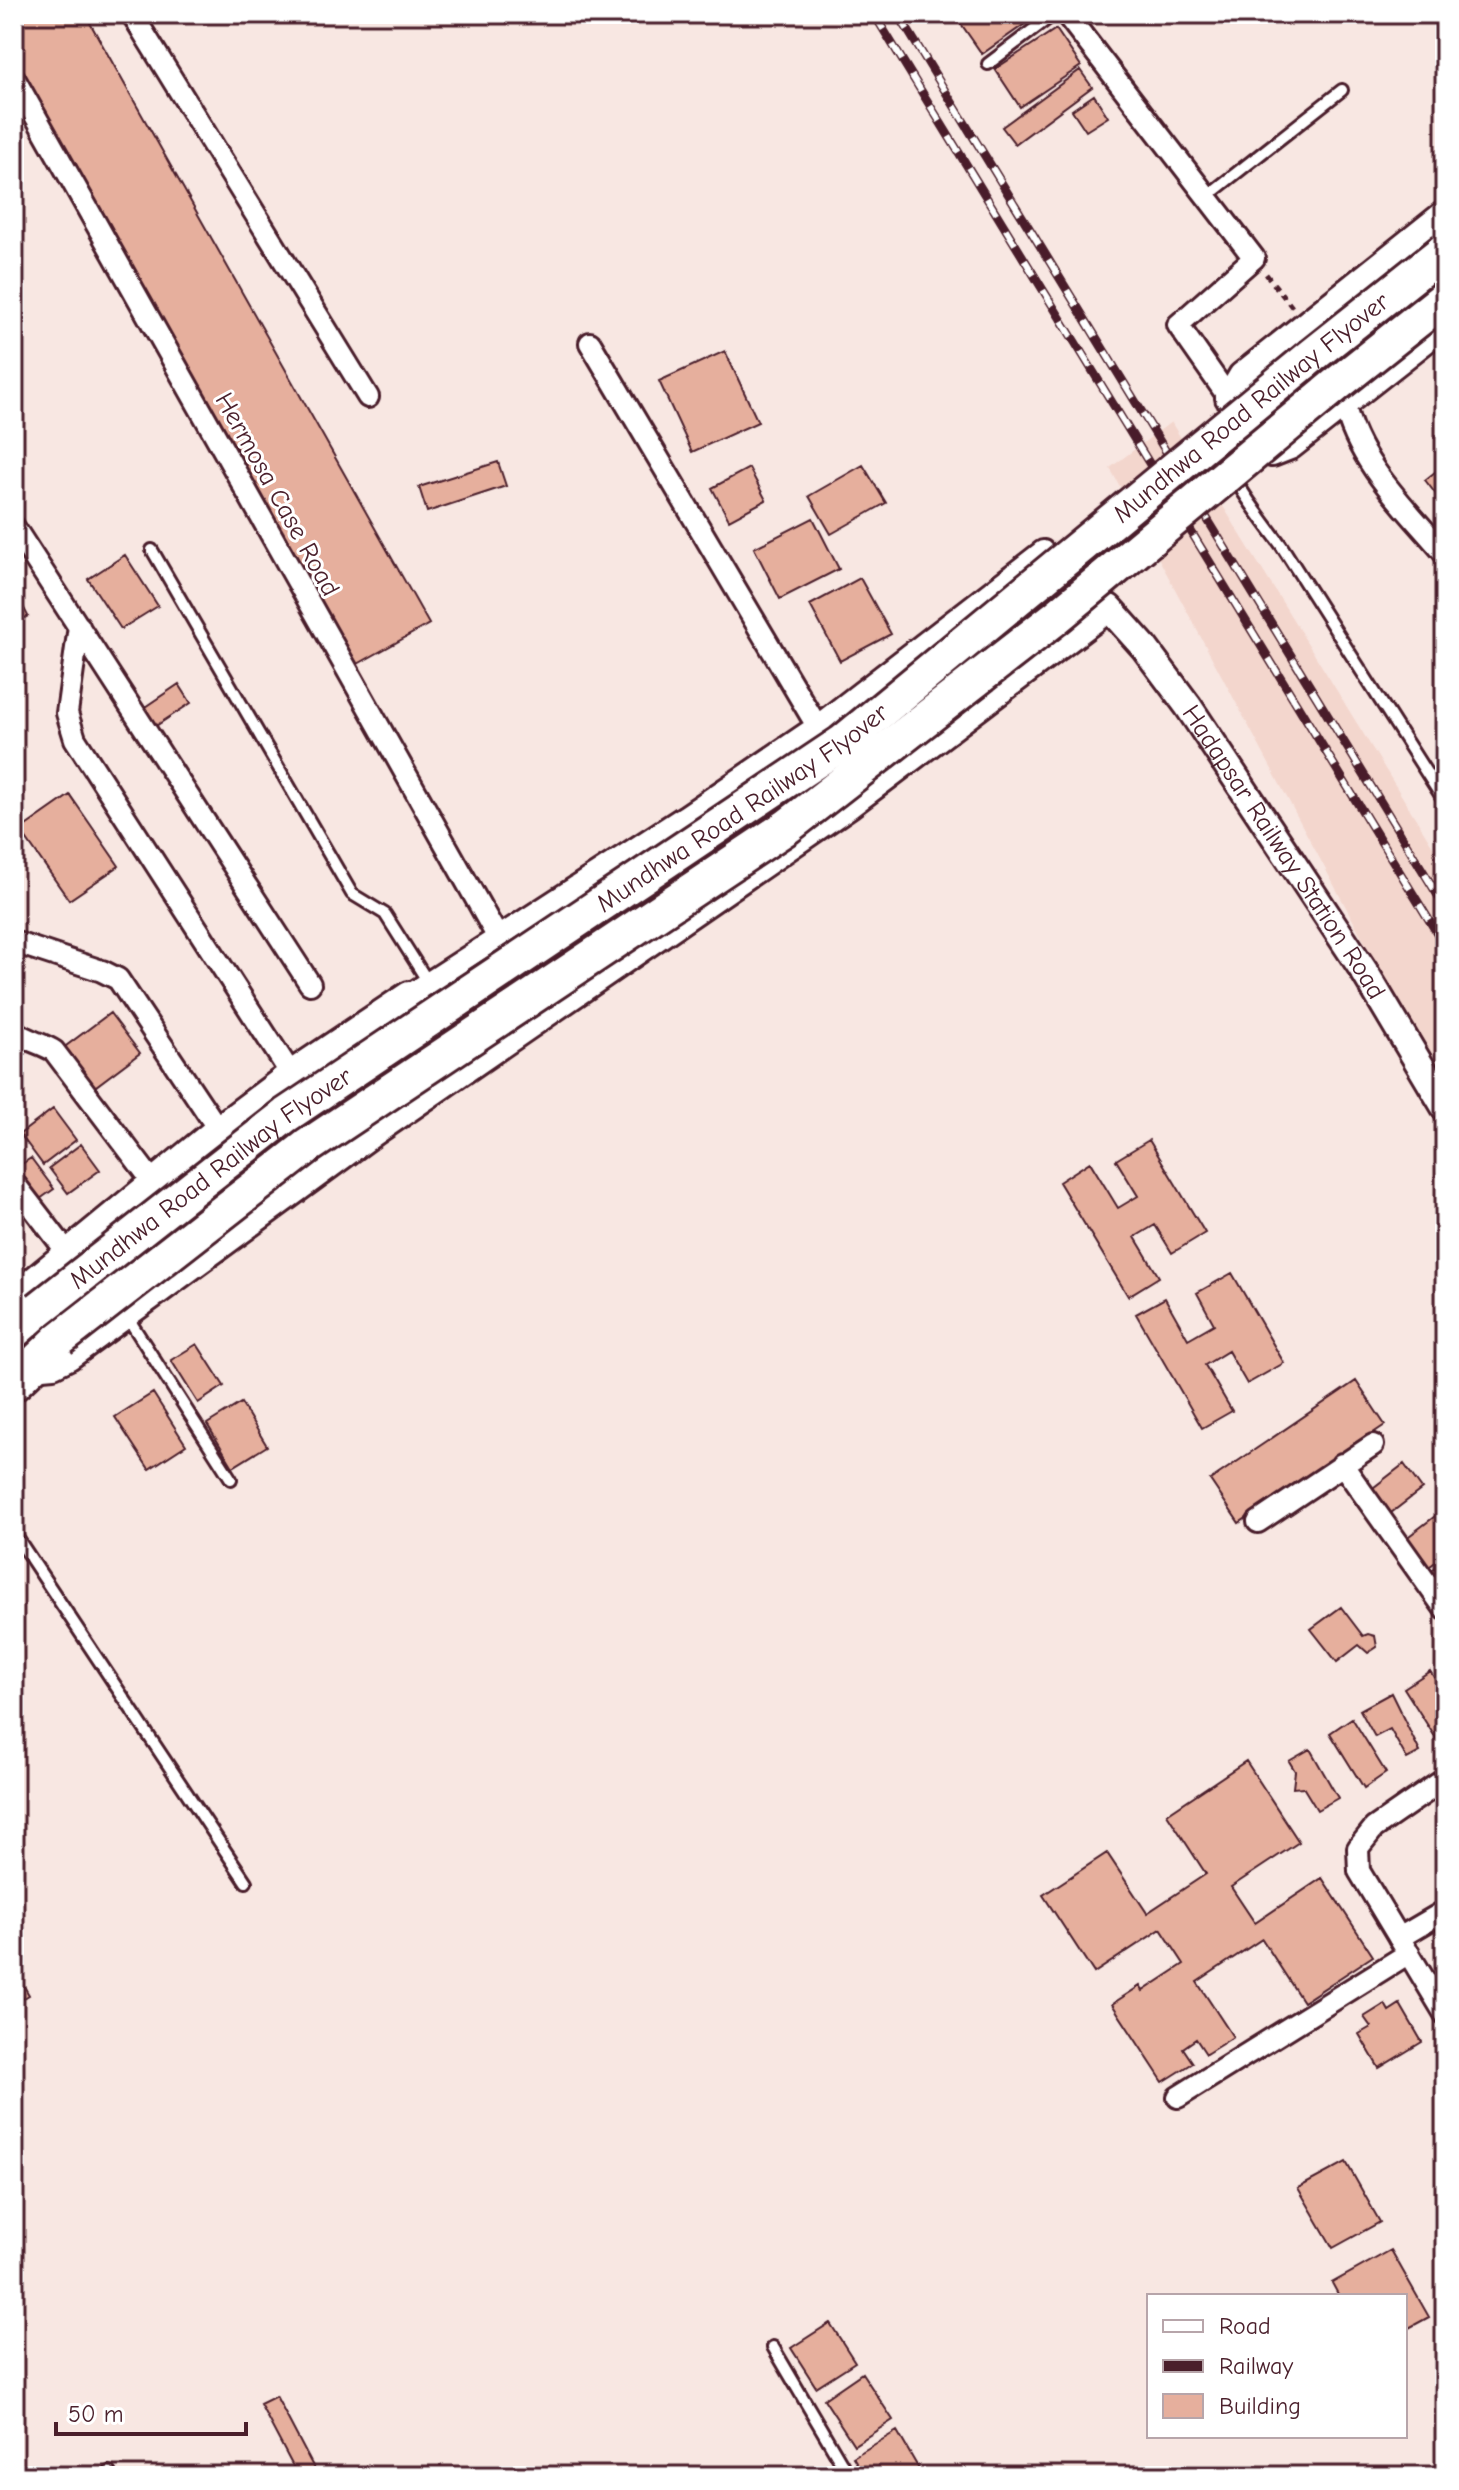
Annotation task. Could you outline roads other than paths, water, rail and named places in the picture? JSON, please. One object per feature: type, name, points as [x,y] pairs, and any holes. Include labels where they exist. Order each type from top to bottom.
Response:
[{"type":"highway","name":"Mundhwa Road Railway Flyover","points":[[22,1311],[286,1115],[842,743],[1445,250]]},
{"type":"highway","name":"Mundhwa Road Railway Flyover","points":[[22,1374],[60,1339],[308,1146],[788,826],[1054,619],[1445,298]]},
{"type":"street","points":[[132,14],[368,397]]},
{"type":"street","points":[[1066,14],[1254,258],[1178,325],[1226,404],[1272,453],[1290,446],[1445,324]]},
{"type":"street","name":"Hermosa Case Road","points":[[14,78],[497,936]]},
{"type":"street","points":[[1226,404],[1242,376],[1445,214]]},
{"type":"street","points":[[590,343],[817,726]]},
{"type":"street","points":[[1344,402],[1365,459],[1445,554]]},
{"type":"street","points":[[14,527],[310,984]]},
{"type":"street","points":[[22,1311],[67,1252],[291,1074],[817,726],[1043,551]]},
{"type":"street","name":"Hadapsar Railway Station Road","points":[[460,1072],[850,804],[1109,608],[1144,647],[1188,706],[1364,971],[1445,1107]]},
{"type":"street","points":[[79,626],[67,713],[75,739],[291,1074]]},
{"type":"street","points":[[14,942],[118,979],[218,1129]]},
{"type":"street","points":[[22,1374],[69,1356],[460,1072],[418,988]]},
{"type":"street","points":[[14,1031],[40,1041],[54,1051],[153,1182]]},
{"type":"street","points":[[14,1183],[67,1252]]},
{"type":"street","points":[[1258,1522],[1373,1445]]},
{"type":"street","points":[[1342,1464],[1445,1609]]},
{"type":"street","points":[[1445,1779],[1374,1828],[1358,1848],[1359,1871],[1445,2014]]},
{"type":"street","points":[[1178,2097],[1404,1946],[1445,1911]]},
{"type":"lane","points":[[988,64],[1054,14]]},
{"type":"lane","points":[[1206,197],[1342,90]]},
{"type":"lane","points":[[1216,422],[1223,455],[1254,508],[1281,545],[1445,802]]},
{"type":"lane","points":[[152,550],[352,894],[385,914],[418,988]]},
{"type":"lane","points":[[125,1314],[231,1479]]},
{"type":"lane","points":[[14,1533],[246,1882]]},
{"type":"lane","points":[[773,2347],[849,2476]]},
{"type":"railway","points":[[874,14],[1445,946]]},
{"type":"railway","points":[[898,14],[1445,907]]}]
